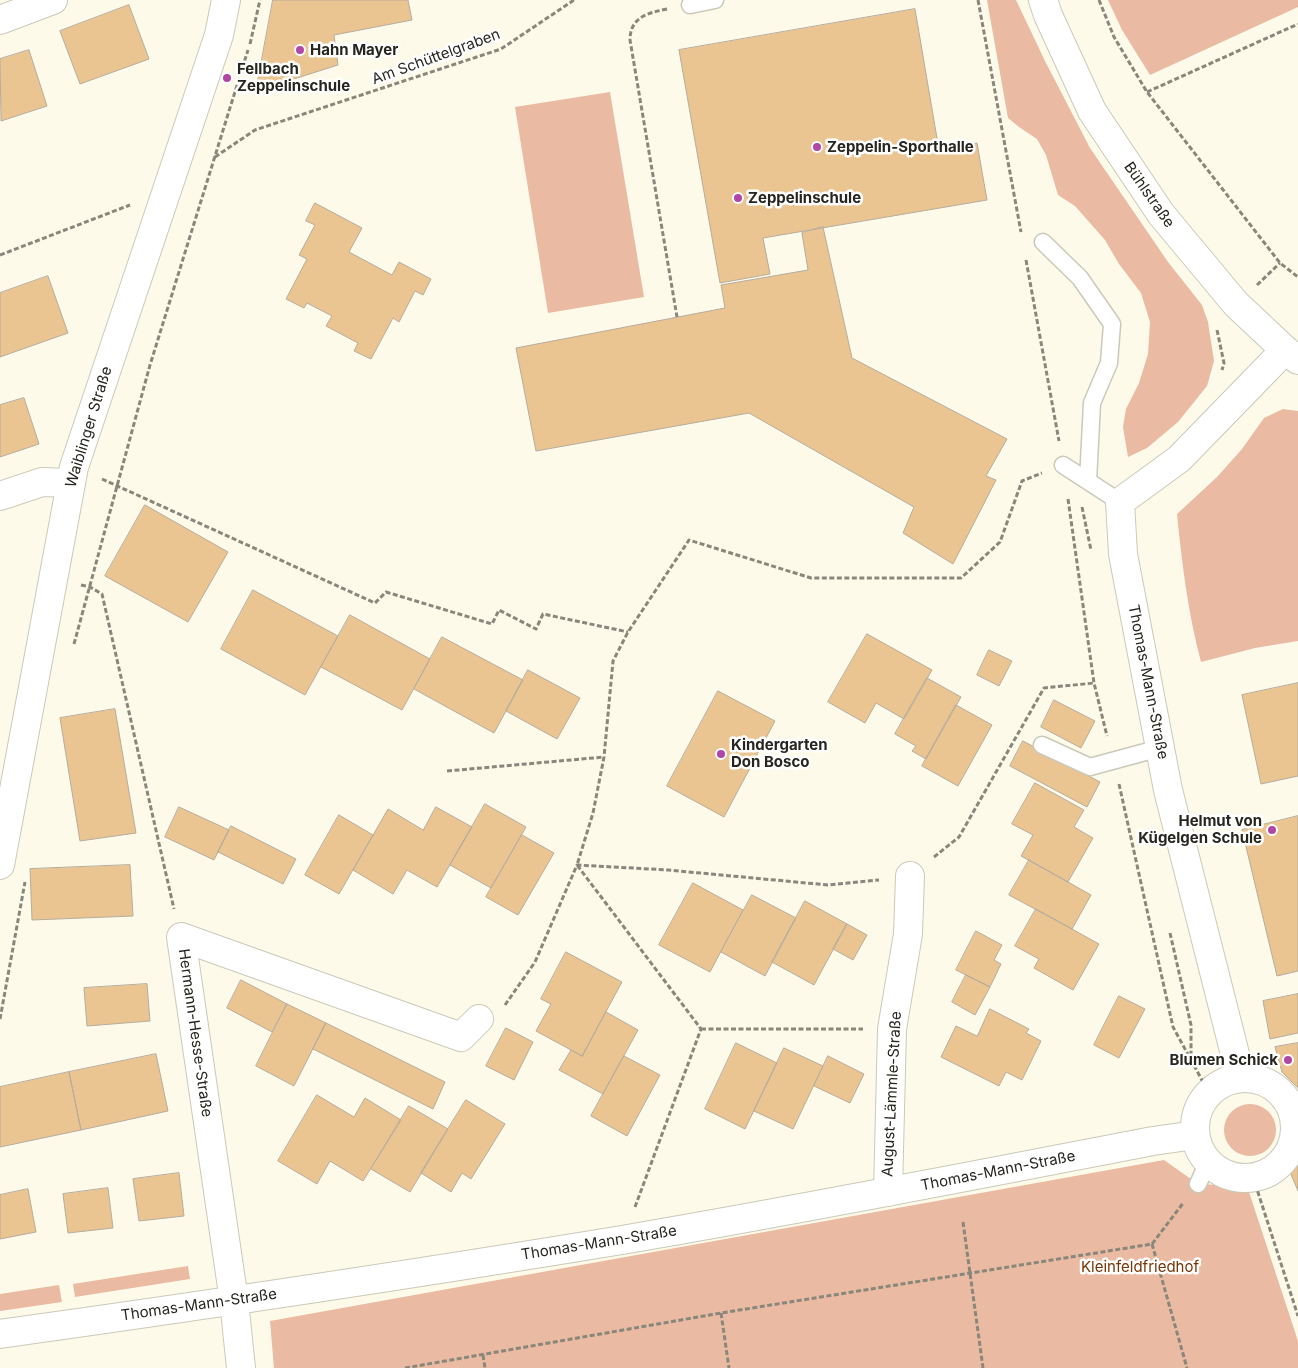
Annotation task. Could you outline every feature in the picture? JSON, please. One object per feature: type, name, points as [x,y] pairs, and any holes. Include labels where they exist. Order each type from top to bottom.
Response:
[{"type":"street","points":[[0,20],[53,0]]},
{"type":"street","name":"Waiblinger Straße","points":[[0,865],[73,475],[218,35],[226,0]]},
{"type":"street","name":"Bühlstraße","points":[[1043,0],[1092,111],[1161,214],[1236,304],[1292,355]]},
{"type":"street","points":[[1120,502],[1179,459],[1292,355]]},
{"type":"street","points":[[0,496],[42,482],[73,475]]},
{"type":"street","name":"Thomas-Mann-Straße","points":[[1120,502],[1123,554],[1168,790],[1241,1078]]},
{"type":"street","name":"August-Lämmle-Straße","points":[[888,1192],[892,1029],[908,934],[910,876]]},
{"type":"street","name":"Hermann-Hesse-Straße","points":[[241,1368],[234,1301],[181,937],[461,1037],[480,1019]]},
{"type":"street","points":[[1241,1078],[1258,1080],[1273,1087],[1295,1113],[1293,1140],[1289,1152],[1281,1163],[1253,1177],[1238,1178],[1222,1172],[1203,1173],[1200,1150],[1195,1135],[1195,1120],[1200,1106],[1209,1093],[1218,1086],[1229,1080],[1241,1078]]},
{"type":"street","name":"Thomas-Mann-Straße","points":[[0,1334],[234,1301],[622,1240],[1195,1135]]},
{"type":"lane","points":[[690,5],[715,0]]},
{"type":"lane","points":[[1043,242],[1080,278],[1112,324],[1109,363],[1092,403],[1088,481]]},
{"type":"lane","points":[[1063,465],[1120,502]]},
{"type":"lane","points":[[1042,745],[1090,767],[1160,748]]},
{"type":"path","points":[[79,624],[150,365],[253,35],[260,0]]},
{"type":"path","name":"Am Schüttelgraben","points":[[209,161],[255,130],[501,49],[574,0]]},
{"type":"path","points":[[1099,0],[1114,37],[1147,92],[1280,263],[1298,277]]},
{"type":"path","points":[[676,317],[630,31],[637,19],[653,12],[690,5]]},
{"type":"path","points":[[1147,92],[1298,24]]},
{"type":"path","points":[[0,255],[166,191]]},
{"type":"path","points":[[1222,372],[1224,363],[1216,322],[1280,263]]},
{"type":"path","points":[[480,1019],[499,1014],[535,962],[577,865],[594,812],[604,757],[613,662],[628,632],[689,540],[811,578],[961,578],[1000,542],[1022,481],[1063,465]]},
{"type":"path","points":[[73,475],[117,486],[375,603],[386,592],[492,624],[499,610],[536,629],[543,614],[628,632]]},
{"type":"path","points":[[53,578],[90,587],[102,594],[181,937]]},
{"type":"path","points":[[577,865],[668,870],[828,885],[910,876],[959,837],[1044,688],[1094,682]]},
{"type":"path","points":[[447,772],[604,757]]},
{"type":"path","points":[[577,865],[701,1029]]},
{"type":"path","points":[[701,1029],[892,1029]]},
{"type":"path","points":[[622,1240],[701,1029]]},
{"type":"path","points":[[405,1368],[434,1366],[483,1355],[721,1313],[1152,1244],[1203,1173]]},
{"type":"path","points":[[1253,1177],[1298,1316]]},
{"type":"path","points":[[963,1222],[983,1368]]},
{"type":"path","points":[[1152,1244],[1187,1368]]},
{"type":"path","points":[[721,1313],[729,1368]]},
{"type":"path","points":[[483,1355],[485,1368]]},
{"type":"green space","points":[[987,0],[1016,0],[1090,148],[1168,262],[1202,305],[1208,322],[1214,361],[1207,386],[1178,422],[1147,448],[1128,457],[1123,427],[1126,409],[1139,383],[1148,354],[1150,322],[1141,293],[1119,264],[1105,240],[1075,206],[1058,195],[1046,155],[1037,139],[1008,118]]},
{"type":"green space","points":[[1108,0],[1298,0],[1298,7],[1150,75],[1122,30]]},
{"type":"green space","points":[[610,92],[644,297],[548,313],[515,107]]},
{"type":"green space","points":[[1283,409],[1298,411],[1298,641],[1255,648],[1201,662],[1186,588],[1177,514],[1217,477],[1242,449],[1264,418]]},
{"type":"green space","points":[[1250,1104],[1264,1108],[1272,1116],[1276,1130],[1272,1144],[1264,1152],[1250,1156],[1236,1152],[1228,1144],[1224,1130],[1228,1116],[1236,1108]]},
{"type":"green space","name":"Kleinfeldfriedhof","points":[[1164,1160],[1198,1184],[1247,1186],[1298,1341],[1298,1368],[274,1368],[270,1321]]},
{"type":"green space","points":[[188,1266],[190,1279],[75,1297],[73,1284]]},
{"type":"green space","points":[[59,1285],[62,1302],[0,1311],[0,1294]]},
{"type":"building","name":"Hahn Mayer","points":[[273,0],[408,0],[412,20],[334,35],[338,65],[256,91]]},
{"type":"building","points":[[129,5],[149,59],[80,84],[60,31]]},
{"type":"building","name":"Zeppelin-Sporthalle","points":[[915,9],[939,150],[977,143],[987,200],[763,238],[770,274],[720,283],[679,50]]},
{"type":"building","points":[[29,50],[47,106],[1,121],[0,59]]},
{"type":"building","points":[[315,203],[362,228],[349,252],[392,275],[399,262],[431,279],[423,295],[415,291],[399,322],[393,318],[371,359],[354,351],[358,343],[326,326],[332,316],[307,303],[304,308],[286,299],[307,259],[299,255],[315,225],[306,221]]},
{"type":"building","points":[[823,227],[852,358],[1007,439],[986,476],[996,480],[953,564],[903,533],[914,507],[749,413],[536,451],[516,348],[725,308],[721,285],[808,270],[802,233]]},
{"type":"building","points":[[48,276],[68,333],[0,357],[0,293]]},
{"type":"building","points":[[24,398],[39,444],[0,457],[0,405]]},
{"type":"building","points":[[145,505],[228,552],[188,622],[105,576]]},
{"type":"building","points":[[253,590],[338,636],[305,695],[221,649]]},
{"type":"building","points":[[350,615],[430,659],[402,710],[321,667]]},
{"type":"building","points":[[867,634],[932,670],[904,719],[876,703],[865,723],[828,702]]},
{"type":"building","points":[[442,637],[523,680],[494,733],[414,689]]},
{"type":"building","points":[[989,650],[1012,661],[999,686],[977,675]]},
{"type":"building","points":[[528,670],[580,698],[557,739],[506,711]]},
{"type":"building","points":[[927,678],[961,697],[926,759],[912,751],[916,746],[895,734]]},
{"type":"building","points":[[1298,683],[1298,776],[1261,784],[1242,695]]},
{"type":"building","name":"Kindergarten Don Bosco","points":[[718,691],[775,721],[724,817],[667,786]]},
{"type":"building","points":[[1054,700],[1095,721],[1081,748],[1041,727]]},
{"type":"building","points":[[956,705],[992,725],[958,786],[922,766]]},
{"type":"building","points":[[115,709],[136,833],[80,841],[60,718]]},
{"type":"building","points":[[1023,741],[1100,782],[1087,807],[1010,766]]},
{"type":"building","points":[[1035,783],[1084,810],[1074,827],[1093,838],[1068,882],[1021,856],[1033,835],[1012,824]]},
{"type":"building","points":[[485,804],[526,827],[491,888],[450,865]]},
{"type":"building","points":[[179,807],[229,830],[214,860],[165,837]]},
{"type":"building","points":[[436,807],[472,827],[437,887],[407,870],[393,894],[353,870],[388,809],[423,830]]},
{"type":"building","points":[[339,815],[373,835],[339,894],[305,875]]},
{"type":"building","points":[[1298,816],[1298,971],[1277,976],[1242,830]]},
{"type":"building","points":[[231,826],[296,859],[283,884],[218,852]]},
{"type":"building","points":[[522,835],[554,853],[518,915],[486,897]]},
{"type":"building","points":[[1029,860],[1091,895],[1072,929],[1009,895]]},
{"type":"building","points":[[130,865],[133,916],[32,920],[30,869]]},
{"type":"building","points":[[693,883],[743,910],[710,972],[659,945]]},
{"type":"building","points":[[752,895],[796,918],[765,976],[721,952]]},
{"type":"building","points":[[805,901],[847,924],[814,985],[772,962]]},
{"type":"building","points":[[1036,909],[1099,944],[1073,990],[1034,968],[1039,959],[1015,946]]},
{"type":"building","points":[[847,924],[867,935],[853,960],[833,949]]},
{"type":"building","points":[[976,931],[1002,945],[994,960],[1001,964],[990,987],[956,970]]},
{"type":"building","points":[[566,952],[622,982],[582,1056],[536,1031],[551,1004],[541,999]]},
{"type":"building","points":[[966,975],[990,987],[975,1015],[952,1002]]},
{"type":"building","points":[[241,980],[287,1004],[272,1032],[227,1008]]},
{"type":"building","points":[[147,984],[150,1021],[87,1026],[84,988]]},
{"type":"building","points":[[1298,994],[1298,1033],[1270,1039],[1263,1001]]},
{"type":"building","points":[[1119,996],[1145,1009],[1119,1058],[1094,1045]]},
{"type":"building","points":[[287,1004],[326,1023],[294,1086],[256,1066]]},
{"type":"building","points":[[990,1009],[1029,1029],[1026,1033],[1041,1041],[1022,1080],[1006,1072],[999,1086],[941,1057],[956,1026],[977,1036]]},
{"type":"building","points":[[606,1012],[638,1030],[603,1094],[559,1070],[571,1050],[582,1056]]},
{"type":"building","points":[[326,1023],[445,1082],[433,1109],[313,1049]]},
{"type":"building","points":[[506,1028],[533,1042],[514,1080],[486,1066]]},
{"type":"building","points":[[736,1043],[777,1063],[745,1129],[705,1109]]},
{"type":"building","name":"Blumen Schick","points":[[1298,1043],[1298,1088],[1282,1072],[1275,1047]]},
{"type":"building","points":[[784,1048],[823,1066],[793,1129],[754,1111]]},
{"type":"building","points":[[156,1054],[168,1111],[81,1130],[69,1072]]},
{"type":"building","points":[[624,1056],[660,1075],[627,1136],[591,1116]]},
{"type":"building","points":[[828,1056],[864,1074],[850,1103],[814,1086]]},
{"type":"building","points":[[69,1072],[81,1130],[0,1147],[0,1087]]},
{"type":"building","points":[[317,1095],[354,1117],[365,1098],[401,1120],[363,1181],[330,1161],[317,1184],[278,1161]]},
{"type":"building","points":[[466,1100],[505,1124],[471,1179],[462,1173],[451,1192],[421,1173]]},
{"type":"building","points":[[409,1106],[448,1129],[410,1192],[371,1169]]},
{"type":"building","points":[[1298,1161],[1298,1191],[1290,1172]]},
{"type":"building","points":[[179,1173],[184,1216],[139,1221],[133,1179]]},
{"type":"building","points":[[108,1188],[113,1228],[68,1233],[63,1194]]},
{"type":"building","points":[[28,1189],[36,1232],[0,1239],[0,1195]]},
{"type":"place","name":"Hahn Mayer","points":[[300,50]]},
{"type":"place","name":"Fellbach Zeppelinschule","points":[[227,78]]},
{"type":"place","name":"Zeppelin-Sporthalle","points":[[817,147]]},
{"type":"place","name":"Zeppelinschule","points":[[738,198]]},
{"type":"place","name":"Kindergarten Don Bosco","points":[[721,754]]},
{"type":"place","name":"Helmut von Kügelgen Schule","points":[[1272,830]]},
{"type":"place","name":"Blumen Schick","points":[[1288,1060]]}]
